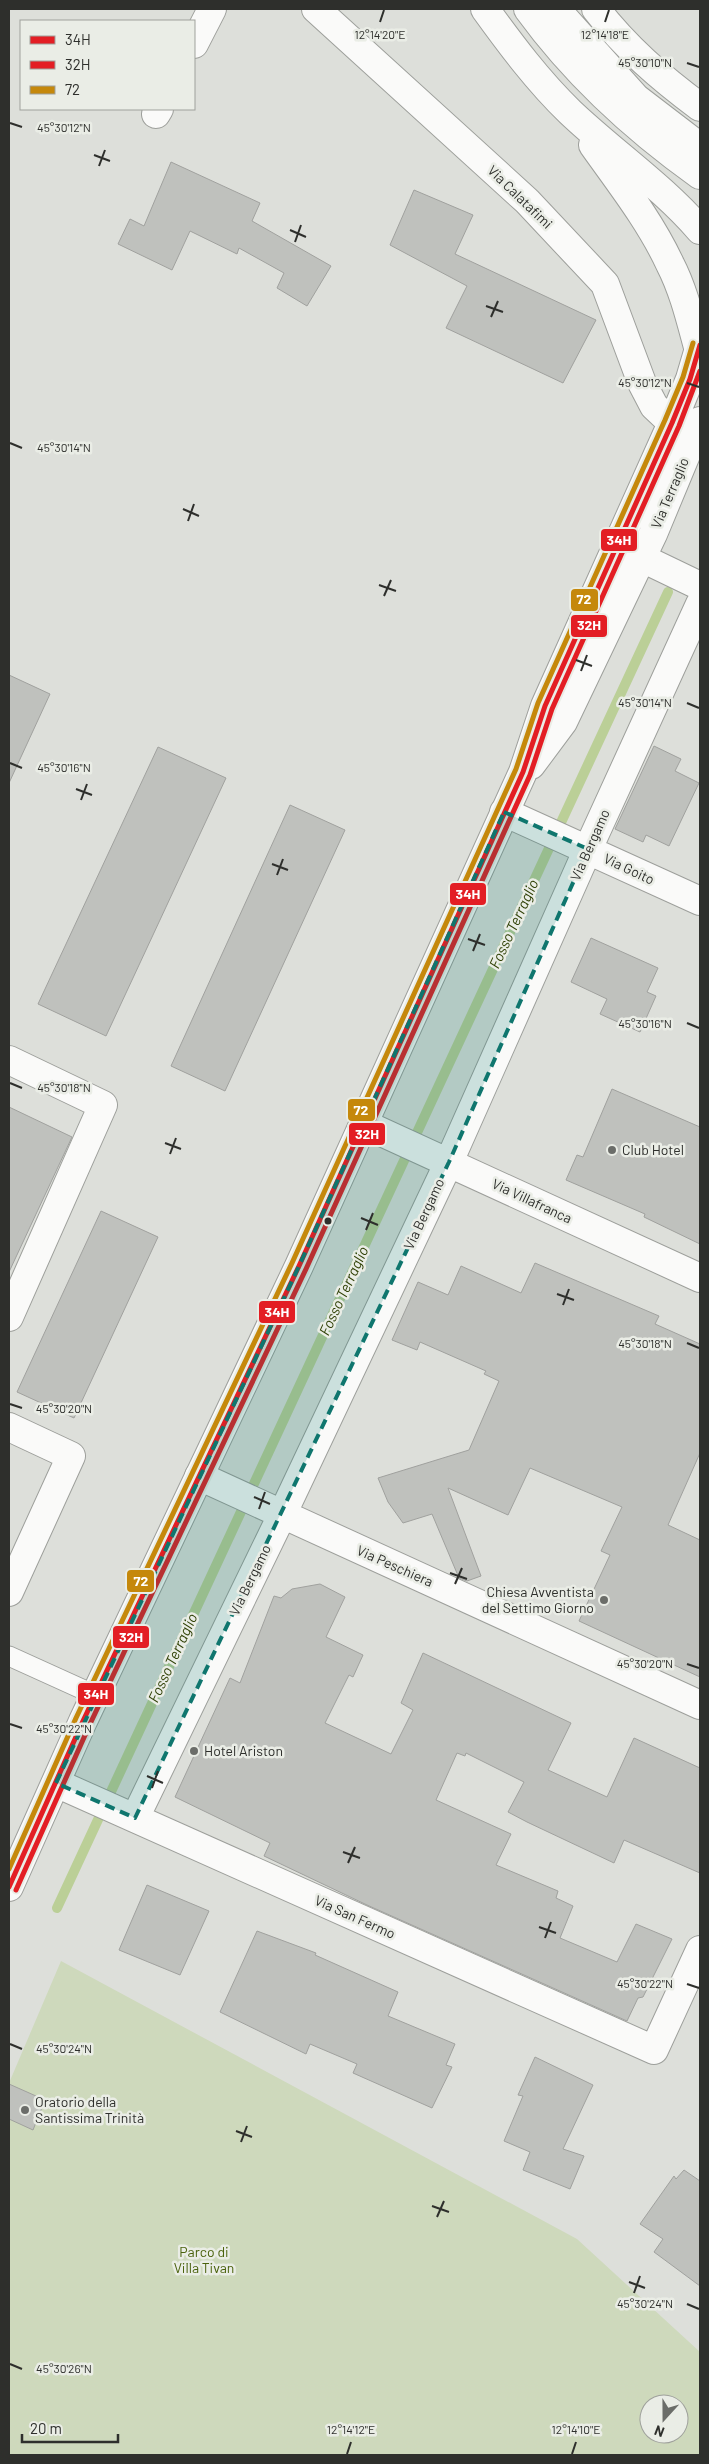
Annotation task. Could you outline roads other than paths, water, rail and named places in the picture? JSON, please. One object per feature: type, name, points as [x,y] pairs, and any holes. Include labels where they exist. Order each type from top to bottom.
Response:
[{"type":"street","name":"Via Calatafimi","points":[[316,9],[527,200],[605,284],[642,383],[654,406],[672,424]]},
{"type":"street","points":[[485,9],[536,77],[571,113],[629,163],[700,230]]},
{"type":"street","points":[[528,9],[554,44],[605,99],[667,151],[700,175]]},
{"type":"street","points":[[556,9],[636,98],[700,147]]},
{"type":"street","points":[[598,10],[624,44],[657,75],[700,107]]},
{"type":"street","points":[[195,41],[204,12]]},
{"type":"street","points":[[571,113],[649,226],[671,264],[700,348]]},
{"type":"street","name":"Via Terraglio","points":[[9,1886],[95,1695],[364,1124],[523,772],[544,706],[672,424],[700,348]]},
{"type":"street","name":"Via Terraglio","points":[[523,772],[541,754],[563,722],[647,546],[700,421]]},
{"type":"street","points":[[647,546],[674,506],[700,451]]},
{"type":"street","points":[[616,546],[647,546],[700,586]]},
{"type":"street","name":"Via Bergamo","points":[[125,1814],[439,1158],[581,846],[700,604]]},
{"type":"street","name":"Via Goito","points":[[504,812],[700,901]]},
{"type":"street","points":[[9,1060],[103,1106],[9,1317]]},
{"type":"street","name":"Via Villafranca","points":[[364,1124],[700,1278]]},
{"type":"street","points":[[9,1427],[71,1456],[9,1592]]},
{"type":"street","name":"Via Peschiera","points":[[199,1476],[700,1705]]},
{"type":"street","name":"Via San Fermo","points":[[56,1783],[654,2050],[700,1950]]},
{"type":"lane","points":[[9,1656],[95,1695]]},
{"type":"waterway","name":"Fosso Terraglio","points":[[57,1908],[668,592]]},
{"type":"place","name":"Club Hotel","points":[[612,1150]]},
{"type":"place","name":"Chiesa Avventista del Settimo Giorno","points":[[604,1600]]},
{"type":"place","name":"Hotel Ariston","points":[[194,1751]]},
{"type":"place","name":"Oratorio della Santissima Trinità","points":[[25,2110]]},
{"type":"park label","name":"Parco di Villa Tivan","points":[[204,2260]]}]
